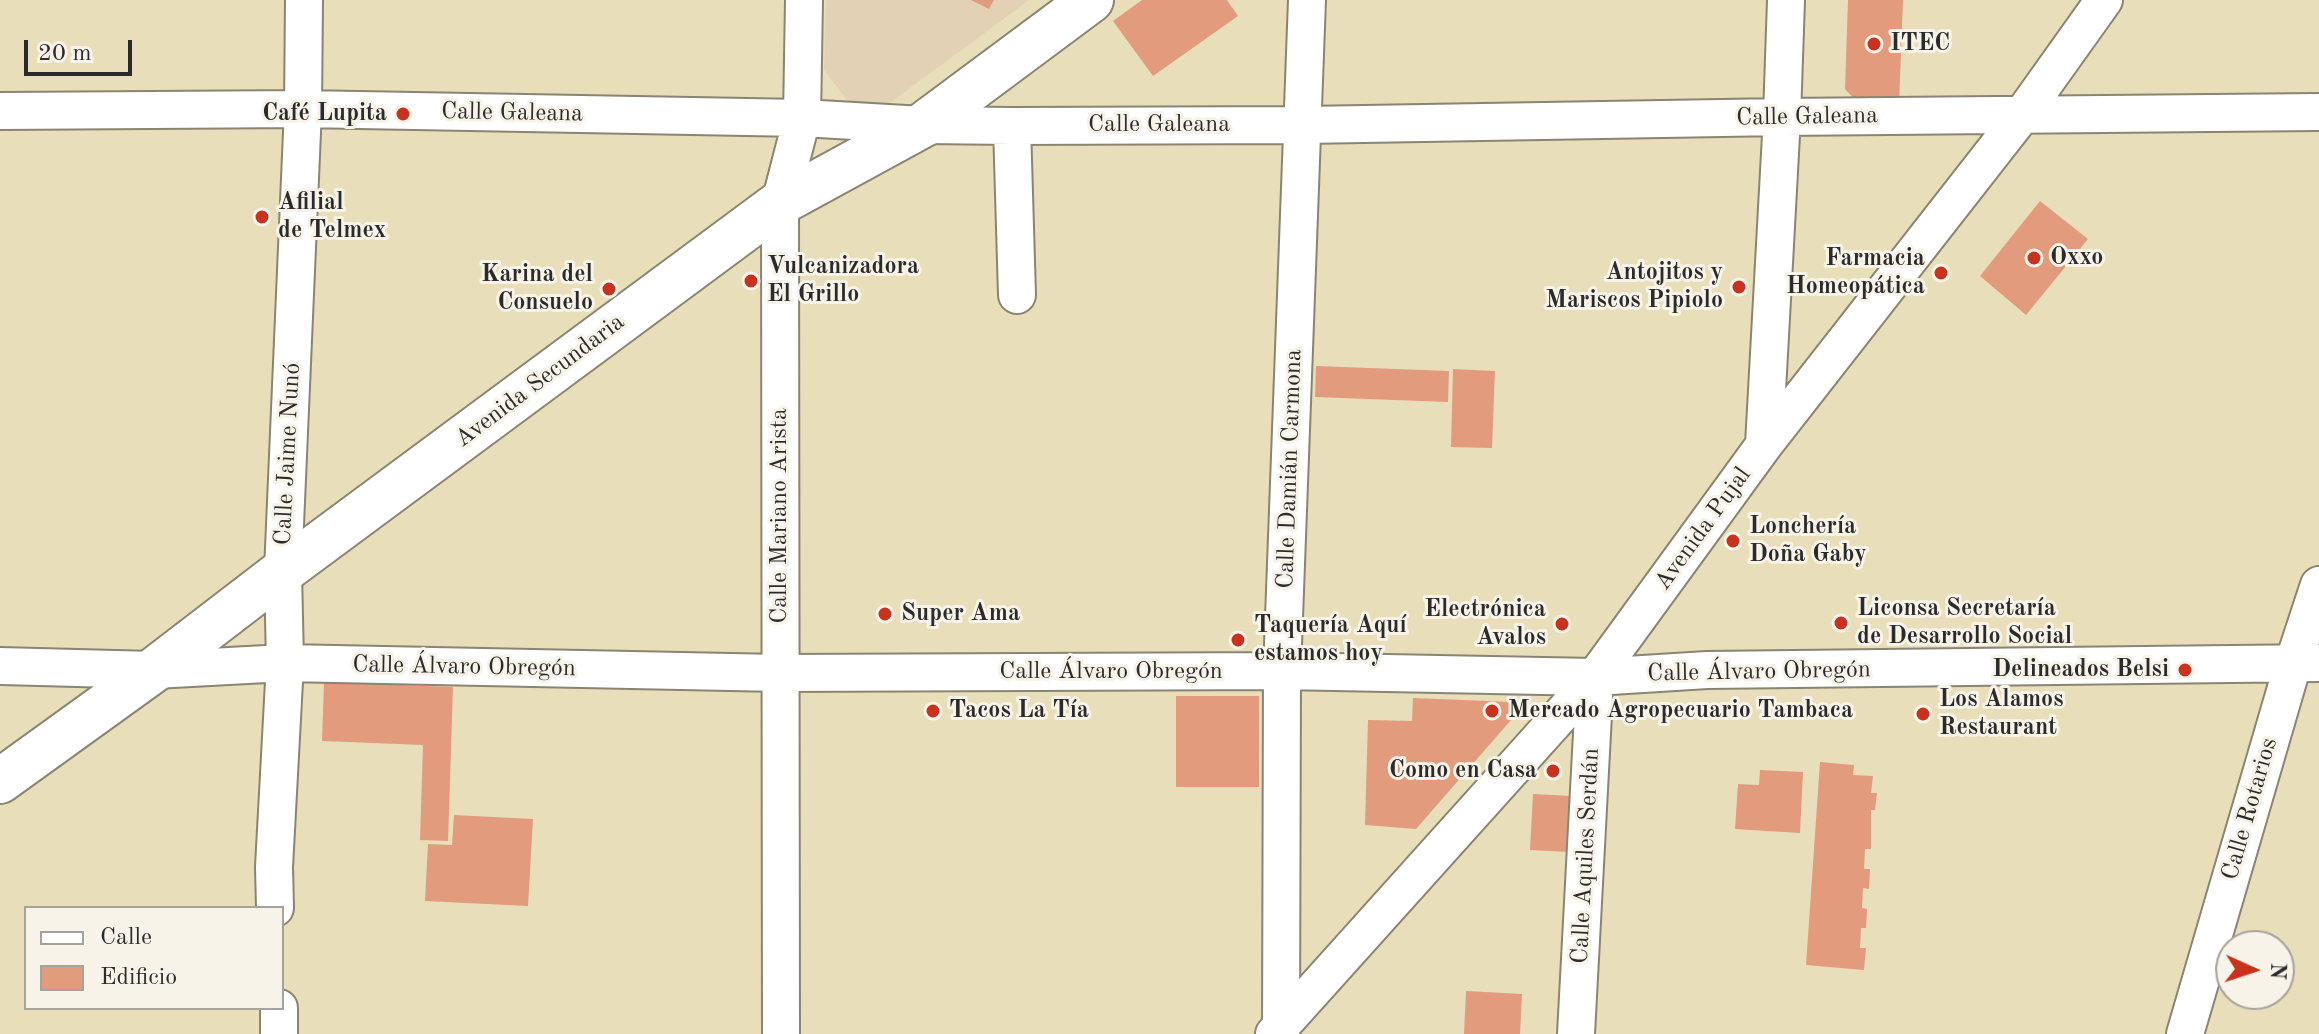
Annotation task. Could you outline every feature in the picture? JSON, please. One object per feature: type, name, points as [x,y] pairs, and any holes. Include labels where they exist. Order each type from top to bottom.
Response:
[{"type":"street","name":"Calle Jaime Nunó","points":[[275,906],[274,867],[285,663],[283,571],[303,109],[304,0]]},
{"type":"street","name":"Calle Mariano Arista","points":[[781,1034],[780,203],[802,118],[804,0]]},
{"type":"street","name":"Avenida Secundaria","points":[[0,781],[154,670],[780,203],[923,125],[1091,0]]},
{"type":"street","name":"Calle Damián Carmona","points":[[1279,1032],[1282,671],[1307,0]]},
{"type":"street","points":[[1764,445],[1786,0]]},
{"type":"street","name":"Avenida Pujal","points":[[1279,1032],[1595,677],[1764,445],[2022,115],[2104,0]]},
{"type":"street","name":"Calle Galeana","points":[[0,111],[303,109],[802,118],[1012,126],[2319,112]]},
{"type":"street","points":[[1012,126],[1017,295]]},
{"type":"street","name":"Calle Rotarios","points":[[2185,1034],[2306,663],[2319,585]]},
{"type":"street","name":"Calle Álvaro Obregón","points":[[0,666],[154,670],[285,663],[780,673],[1282,671],[1595,677],[1707,670],[2306,663]]},
{"type":"street","name":"Calle Aquiles Serdán","points":[[1576,1034],[1595,677]]},
{"type":"street","points":[[279,1010],[279,1034]]},
{"type":"shaded area","points":[[826,0],[1029,0],[883,108],[854,109],[824,70]]},
{"type":"building","points":[[971,0],[994,0],[989,9]]},
{"type":"building","points":[[1142,0],[1227,0],[1238,16],[1153,76],[1113,21]]},
{"type":"building","name":"ITEC","points":[[1848,0],[1903,0],[1899,104],[1856,101],[1845,89]]},
{"type":"building","name":"Oxxo","points":[[2040,201],[2088,239],[2026,315],[1980,276]]},
{"type":"building","points":[[1316,366],[1449,371],[1448,402],[1315,397]]},
{"type":"building","points":[[1453,369],[1495,371],[1492,448],[1451,447]]},
{"type":"building","points":[[324,682],[453,687],[448,841],[420,840],[423,745],[322,741]]},
{"type":"building","points":[[1176,696],[1259,696],[1259,787],[1176,787]]},
{"type":"building","points":[[1413,698],[1512,702],[1511,720],[1416,829],[1365,825],[1368,720],[1412,721]]},
{"type":"building","points":[[1820,762],[1854,765],[1853,775],[1873,776],[1871,793],[1877,793],[1875,810],[1871,810],[1871,849],[1865,849],[1864,869],[1870,869],[1869,889],[1863,888],[1862,908],[1867,909],[1866,928],[1861,928],[1860,948],[1866,948],[1864,970],[1806,965]]},
{"type":"building","points":[[1760,770],[1803,772],[1800,833],[1735,829],[1738,784],[1759,785]]},
{"type":"building","points":[[1533,794],[1571,796],[1569,852],[1530,850]]},
{"type":"building","points":[[454,815],[533,819],[528,906],[425,901],[428,844],[452,845]]},
{"type":"building","points":[[1466,991],[1522,994],[1520,1034],[1464,1034]]},
{"type":"place","name":"ITEC","points":[[1874,44]]},
{"type":"place","name":"Café Lupita","points":[[403,114]]},
{"type":"place","name":"Afilial de Telmex","points":[[262,217]]},
{"type":"place","name":"Oxxo","points":[[2034,258]]},
{"type":"place","name":"Farmacia Homeopática","points":[[1941,273]]},
{"type":"place","name":"Vulcanizadora El Grillo","points":[[751,281]]},
{"type":"place","name":"Antojitos y Mariscos Pipiolo","points":[[1739,287]]},
{"type":"place","name":"Karina del Consuelo","points":[[609,289]]},
{"type":"place","name":"Lonchería Doña Gaby","points":[[1733,541]]},
{"type":"place","name":"Super Ama","points":[[885,614]]},
{"type":"place","name":"Liconsa Secretaría de Desarrollo Social","points":[[1841,623]]},
{"type":"place","name":"Electrónica Avalos","points":[[1562,624]]},
{"type":"place","name":"Taquería Aquí estamos hoy","points":[[1238,640]]},
{"type":"place","name":"Delineados Belsi","points":[[2185,670]]},
{"type":"place","name":"Tacos La Tía","points":[[933,711]]},
{"type":"place","name":"Mercado Agropecuario Tambaca","points":[[1492,711]]},
{"type":"place","name":"Los Alamos Restaurant","points":[[1923,714]]},
{"type":"place","name":"Como en Casa","points":[[1553,771]]}]
